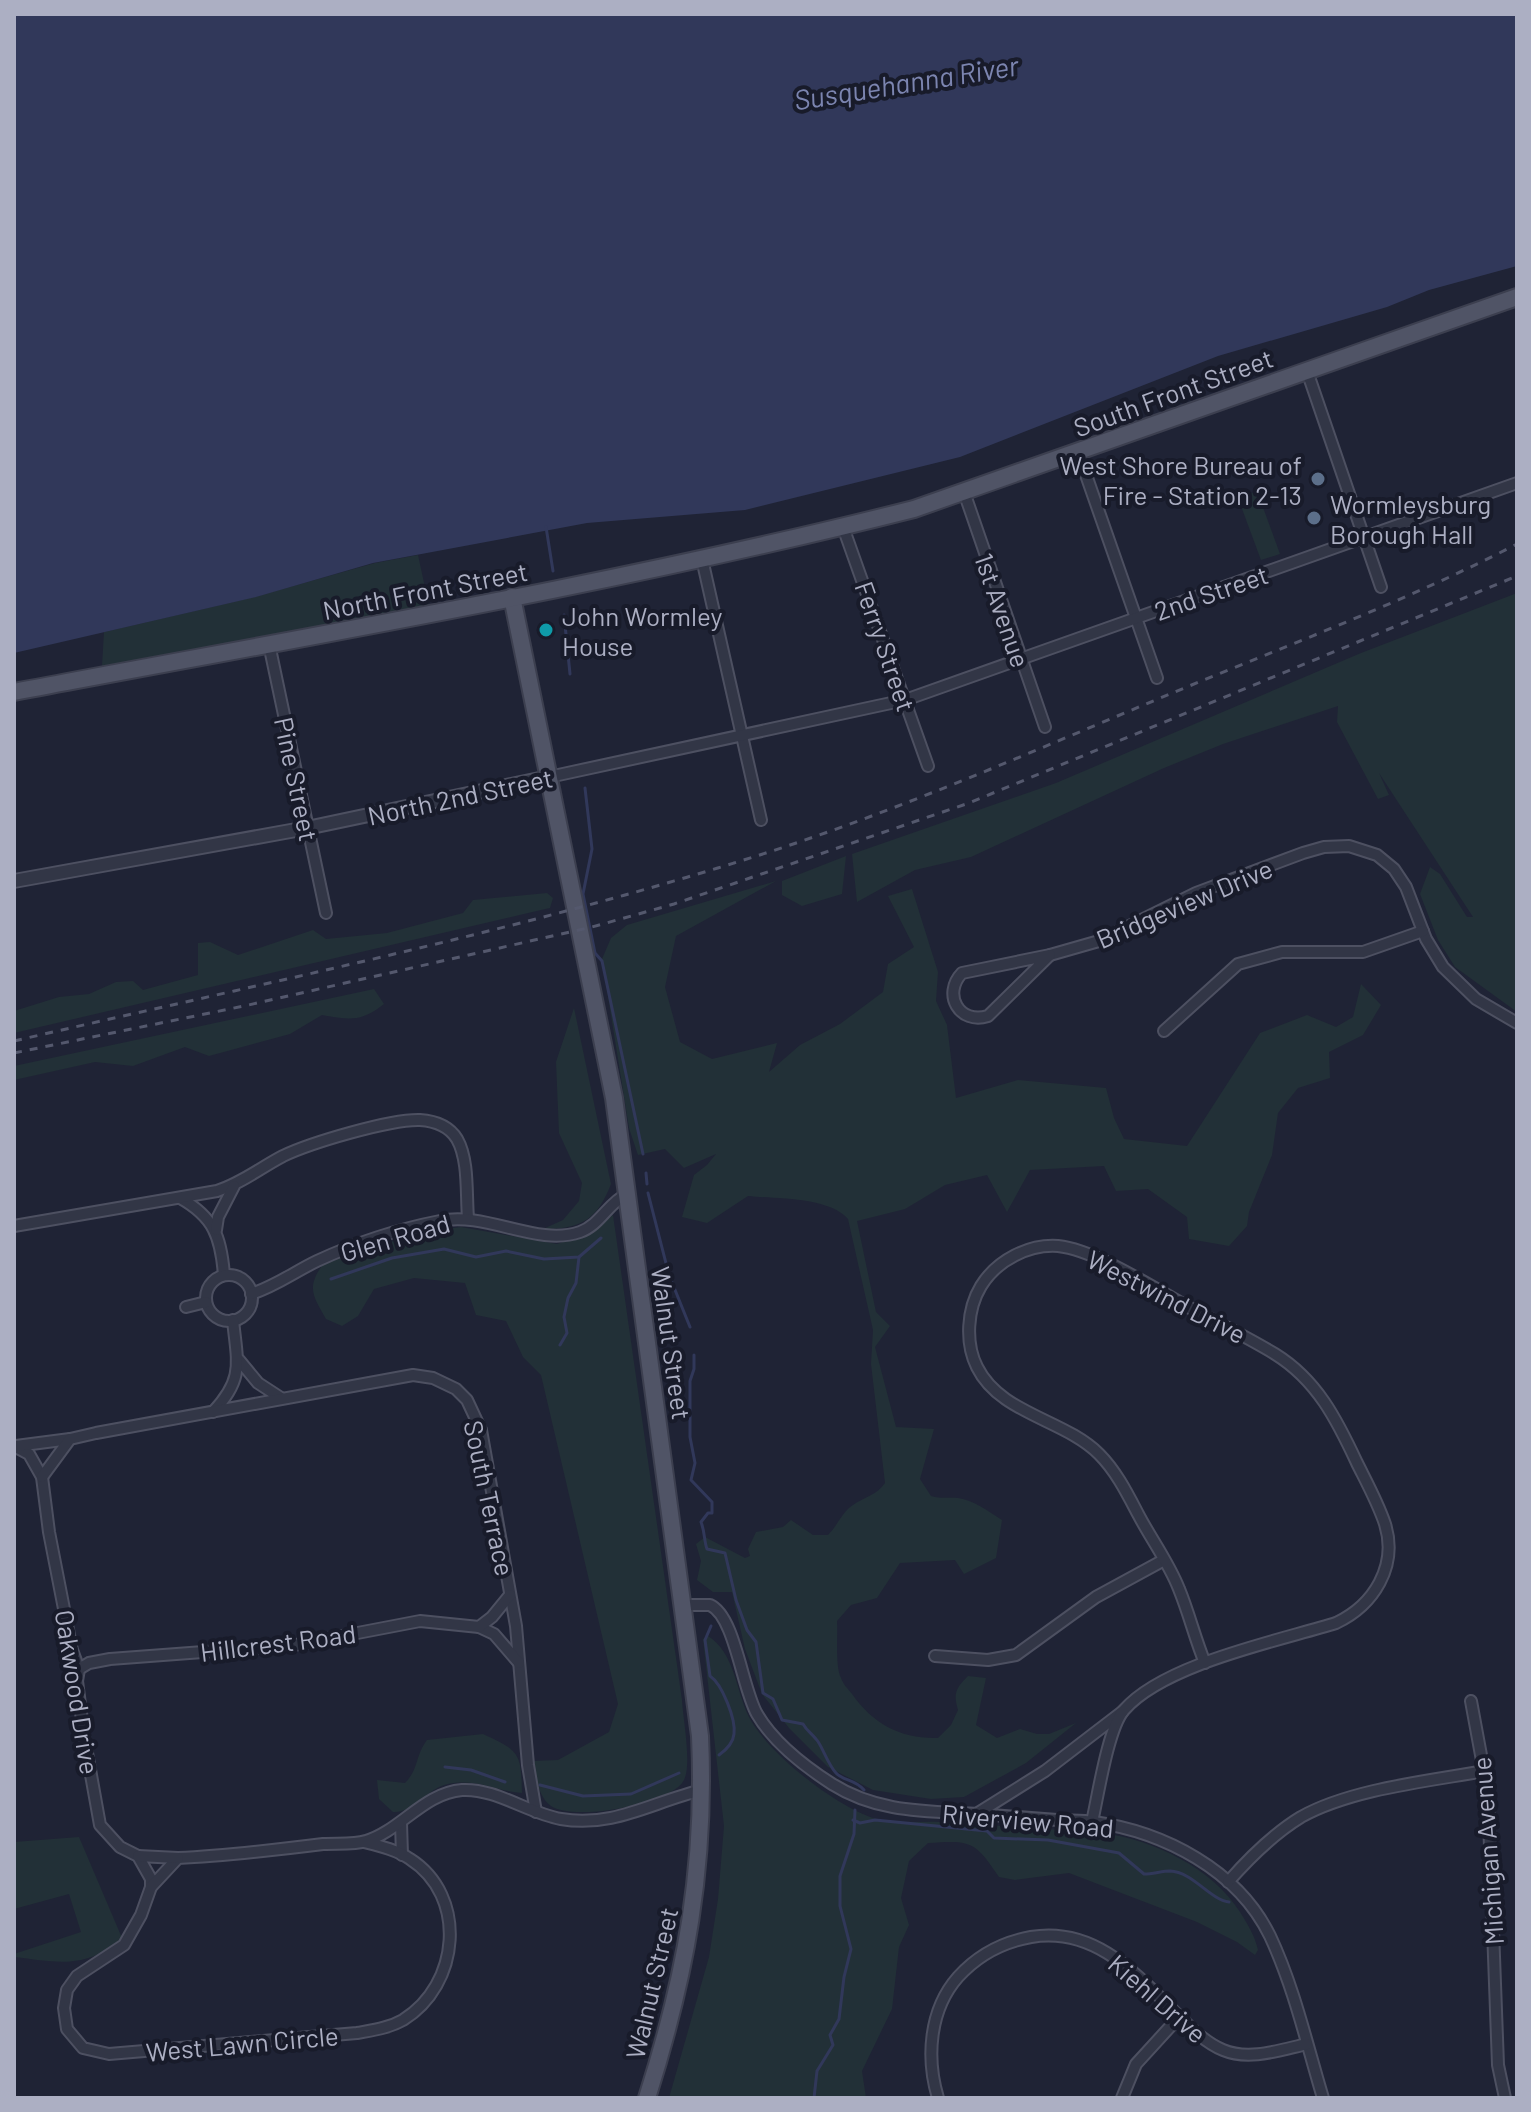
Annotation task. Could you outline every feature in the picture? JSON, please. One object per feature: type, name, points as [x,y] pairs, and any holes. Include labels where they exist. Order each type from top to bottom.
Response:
[{"type":"main road","name":"South Front Street","points":[[843,527],[964,492],[1517,297]]},
{"type":"main road","name":"North Front Street","points":[[14,692],[512,597],[843,527]]},
{"type":"main road","name":"Walnut Street","points":[[512,597],[603,1036],[698,1709],[702,1790],[698,1872],[687,1953],[647,2098]]},
{"type":"street","points":[[1307,371],[1381,587]]},
{"type":"street","points":[[1078,452],[1157,678]]},
{"type":"street","name":"2nd Street","points":[[905,700],[1517,483]]},
{"type":"street","name":"1st Avenue","points":[[964,492],[1045,727]]},
{"type":"street","name":"Ferry Street","points":[[843,527],[928,766]]},
{"type":"street","points":[[702,559],[761,820]]},
{"type":"street","name":"Pine Street","points":[[269,644],[326,913]]},
{"type":"street","name":"North 2nd Street","points":[[14,881],[307,828],[905,700]]},
{"type":"street","name":"Bridgeview Drive","points":[[1050,955],[988,1016],[969,1017],[954,1003],[952,989],[962,973],[1050,955],[1110,937],[1196,893],[1303,853],[1338,845],[1365,849],[1394,869],[1406,887],[1433,952],[1457,983],[1476,999],[1517,1023]]},
{"type":"street","points":[[1164,1031],[1238,964],[1282,952],[1363,952],[1423,931]]},
{"type":"street","points":[[14,1226],[217,1191],[235,1185],[281,1157],[315,1144],[403,1121],[426,1121],[444,1126],[459,1142],[468,1218]]},
{"type":"street","points":[[224,1275],[216,1232],[218,1217],[235,1185]]},
{"type":"street","name":"Glen Road","points":[[251,1294],[273,1287],[314,1263],[359,1244],[438,1221],[468,1218],[539,1233],[571,1235],[593,1224],[614,1201],[627,1194]]},
{"type":"street","points":[[180,1198],[204,1214],[216,1232]]},
{"type":"street","name":"Westwind Drive","points":[[976,1814],[1045,1771],[1166,1679],[1205,1663],[1336,1623],[1359,1610],[1376,1589],[1386,1566],[1388,1537],[1378,1508],[1329,1407],[1294,1368],[1257,1343],[1076,1250],[1039,1247],[1011,1257],[990,1275],[975,1298],[970,1337],[976,1365],[989,1384],[1007,1400],[1087,1443],[1098,1453],[1125,1489],[1178,1585],[1205,1663]]},
{"type":"street","points":[[224,1275],[238,1276],[251,1294],[250,1307],[245,1314],[233,1320],[216,1317],[206,1302],[212,1282],[224,1275]]},
{"type":"street","points":[[186,1307],[206,1302]]},
{"type":"street","points":[[213,1412],[235,1380],[238,1359],[233,1320]]},
{"type":"street","points":[[238,1359],[258,1383],[281,1398]]},
{"type":"street","name":"South Terrace","points":[[15,1446],[70,1439],[413,1375],[433,1378],[456,1389],[467,1400],[481,1430],[521,1664],[528,1765],[536,1812]]},
{"type":"street","points":[[15,1446],[29,1454],[42,1477],[70,1439]]},
{"type":"street","name":"Oakwood Drive","points":[[42,1477],[49,1532],[72,1650],[79,1669],[77,1681],[84,1736],[100,1825],[120,1847],[138,1856]]},
{"type":"street","points":[[935,1656],[988,1660],[1022,1653],[1096,1597],[1164,1560]]},
{"type":"street","points":[[510,1595],[479,1627],[494,1634],[521,1664]]},
{"type":"street","name":"Riverview Road","points":[[684,1605],[705,1604],[719,1610],[758,1715],[780,1743],[820,1776],[870,1804],[1092,1822],[1142,1834],[1177,1847],[1228,1882],[1269,1933],[1323,2098]]},
{"type":"street","name":"Hillcrest Road","points":[[79,1669],[89,1663],[110,1659],[295,1645],[420,1621],[479,1627]]},
{"type":"street","name":"Michigan Avenue","points":[[1471,1701],[1485,1771],[1498,2065],[1505,2098]]},
{"type":"street","points":[[1092,1822],[1122,1711]]},
{"type":"street","points":[[1228,1882],[1269,1841],[1313,1811],[1349,1798],[1485,1771]]},
{"type":"street","points":[[138,1856],[178,1858],[364,1842],[401,1823],[431,1801],[465,1790],[574,1821],[607,1821],[648,1805],[702,1790]]},
{"type":"street","points":[[401,1823],[402,1855]]},
{"type":"street","name":"West Lawn Circle","points":[[151,1887],[141,1915],[124,1945],[77,1976],[67,1990],[64,2008],[67,2029],[89,2051],[109,2054],[329,2036],[384,2028],[404,2019],[422,2004],[447,1961],[450,1931],[444,1904],[431,1879],[411,1859],[364,1842]]},
{"type":"street","points":[[138,1856],[151,1879],[151,1887]]},
{"type":"street","points":[[151,1887],[178,1858]]},
{"type":"street","name":"Kiehl Drive","points":[[938,2098],[931,2055],[933,2029],[942,2001],[956,1979],[972,1964],[999,1947],[1019,1940],[1048,1936],[1094,1945],[1125,1965],[1209,2043],[1231,2053],[1260,2054],[1307,2044]]},
{"type":"street","points":[[1122,2098],[1136,2064],[1179,2017]]},
{"type":"shaded area","points":[[1257,491],[1280,554],[1261,560],[1238,498]]},
{"type":"shaded area","points":[[418,555],[429,606],[102,666],[104,632],[250,598],[375,563]]},
{"type":"shaded area","points":[[1517,593],[1517,1012],[1455,967],[1438,940],[1420,894],[1430,867],[1440,874],[1467,917],[1473,917],[1379,773],[1389,795],[1378,799],[1337,722],[1338,706],[1223,744],[1164,768],[971,857],[915,870],[857,902],[852,854],[1056,783],[1361,653]]},
{"type":"shaded area","points":[[846,856],[842,894],[802,906],[782,895],[782,881]]},
{"type":"shaded area","points":[[776,881],[676,936],[665,987],[680,1042],[712,1059],[777,1043],[769,1072],[800,1045],[840,1024],[883,992],[888,964],[914,947],[888,896],[912,889],[938,972],[936,1001],[947,1025],[956,1098],[1018,1080],[1106,1088],[1114,1118],[1124,1139],[1187,1146],[1260,1033],[1307,1015],[1336,1027],[1353,1017],[1361,984],[1381,1005],[1363,1035],[1329,1052],[1330,1078],[1298,1088],[1278,1113],[1272,1155],[1249,1212],[1247,1226],[1229,1246],[1189,1239],[1187,1217],[1148,1189],[1116,1191],[1104,1166],[1030,1170],[1007,1212],[987,1175],[945,1185],[905,1209],[857,1221],[876,1312],[890,1326],[875,1347],[896,1427],[934,1429],[920,1479],[931,1496],[970,1501],[1002,1520],[996,1558],[964,1574],[955,1560],[900,1563],[877,1598],[851,1605],[837,1621],[837,1659],[842,1680],[869,1714],[889,1728],[912,1736],[938,1738],[951,1725],[958,1710],[957,1691],[968,1676],[986,1678],[976,1725],[997,1738],[1020,1729],[1049,1734],[1076,1723],[1026,1763],[964,1797],[931,1799],[873,1790],[828,1767],[789,1728],[762,1694],[745,1649],[732,1592],[713,1592],[697,1580],[701,1561],[696,1544],[705,1537],[745,1558],[750,1556],[748,1549],[756,1532],[783,1527],[791,1520],[813,1535],[828,1535],[849,1508],[885,1483],[871,1364],[873,1330],[848,1219],[816,1203],[748,1196],[707,1223],[682,1217],[694,1175],[716,1154],[684,1168],[665,1149],[638,1155],[629,1128],[602,959],[611,938],[627,925]]},
{"type":"shaded area","points":[[547,893],[553,898],[550,908],[14,1033],[14,1011],[59,997],[89,994],[116,982],[133,981],[143,990],[198,975],[198,943],[210,942],[238,955],[313,930],[326,939],[387,933],[463,913],[473,900]]},
{"type":"shaded area","points":[[374,989],[384,1004],[362,1017],[322,1015],[290,1034],[209,1056],[185,1047],[133,1066],[95,1062],[14,1080],[14,1066]]},
{"type":"shaded area","points":[[574,1008],[611,1184],[600,1206],[586,1220],[568,1227],[543,1229],[563,1220],[579,1201],[582,1183],[559,1133],[556,1062]]},
{"type":"shaded area","points":[[613,1215],[682,1700],[687,1763],[684,1780],[676,1789],[662,1796],[622,1808],[580,1812],[563,1810],[547,1802],[538,1786],[533,1761],[558,1760],[609,1732],[618,1704],[541,1375],[523,1357],[506,1321],[476,1315],[465,1283],[414,1278],[374,1289],[358,1316],[342,1326],[326,1319],[315,1298],[313,1286],[323,1264],[422,1232],[461,1227],[557,1244],[590,1233]]},
{"type":"shaded area","points":[[708,1636],[724,1651],[748,1715],[757,1730],[788,1763],[848,1807],[891,1822],[950,1822],[1084,1831],[1142,1842],[1180,1859],[1214,1882],[1240,1912],[1258,1950],[1255,1955],[1197,1922],[1069,1873],[1015,1880],[999,1877],[984,1856],[971,1845],[928,1843],[909,1861],[901,1898],[909,1925],[899,1947],[892,2009],[862,2071],[866,2098],[669,2098],[709,1957],[718,1899],[724,1826],[703,1639]]},
{"type":"shaded area","points":[[483,1734],[505,1745],[516,1755],[521,1769],[522,1793],[477,1784],[448,1784],[408,1809],[393,1812],[379,1799],[377,1780],[405,1783],[413,1773],[427,1740]]},
{"type":"shaded area","points":[[79,1837],[122,1938],[109,1948],[84,1959],[58,1962],[14,1957],[14,1954],[81,1932],[69,1894],[14,1909],[14,1842]]},
{"type":"water","name":"Susquehanna River","points":[[14,14],[1517,14],[1517,266],[1218,356],[960,457],[745,510],[587,523],[373,563],[256,597],[14,653]]},
{"type":"waterway","points":[[546,527],[553,571]]},
{"type":"waterway","points":[[564,615],[570,674]]},
{"type":"waterway","points":[[585,788],[592,849],[583,894],[595,953],[602,961],[643,1154]]},
{"type":"waterway","points":[[646,1173],[647,1184]]},
{"type":"waterway","points":[[648,1193],[669,1275],[690,1327]]},
{"type":"waterway","points":[[331,1279],[392,1258],[444,1249],[476,1257],[506,1251],[544,1259],[579,1257],[601,1238]]},
{"type":"waterway","points":[[560,1345],[567,1333],[564,1317],[568,1298],[576,1283],[579,1257]]},
{"type":"waterway","points":[[694,1355],[690,1381],[690,1437],[695,1463],[691,1480],[712,1502],[712,1513],[708,1513],[701,1522],[706,1546],[707,1549],[725,1553],[736,1600],[747,1630],[756,1642],[763,1693],[773,1699],[782,1720],[803,1724],[836,1773],[864,1790]]},
{"type":"waterway","points":[[711,1626],[705,1640],[710,1676],[723,1694],[734,1728],[731,1744],[719,1755]]},
{"type":"waterway","points":[[445,1767],[471,1770],[505,1782]]},
{"type":"waterway","points":[[540,1785],[583,1796],[631,1794],[679,1773]]},
{"type":"waterway","points":[[814,2098],[817,2071],[833,2045],[830,2035],[839,2019],[851,1949],[840,1906],[840,1876],[854,1834],[855,1810]]},
{"type":"waterway","points":[[853,1820],[860,1823],[875,1820],[987,1831],[994,1838],[1048,1840],[1119,1853],[1144,1874],[1178,1872],[1229,1902]]},
{"type":"railway","points":[[14,1041],[466,937],[645,889],[788,846],[948,786],[1339,625],[1517,544]]},
{"type":"railway","points":[[14,1053],[244,1006],[592,927],[674,904],[969,803],[1517,576]]},
{"type":"place","name":"West Shore Bureau of Fire - Station 2-13","points":[[1318,479]]},
{"type":"place","name":"Wormleysburg Borough Hall","points":[[1314,518]]},
{"type":"place","name":"John Wormley House","points":[[546,630]]}]
